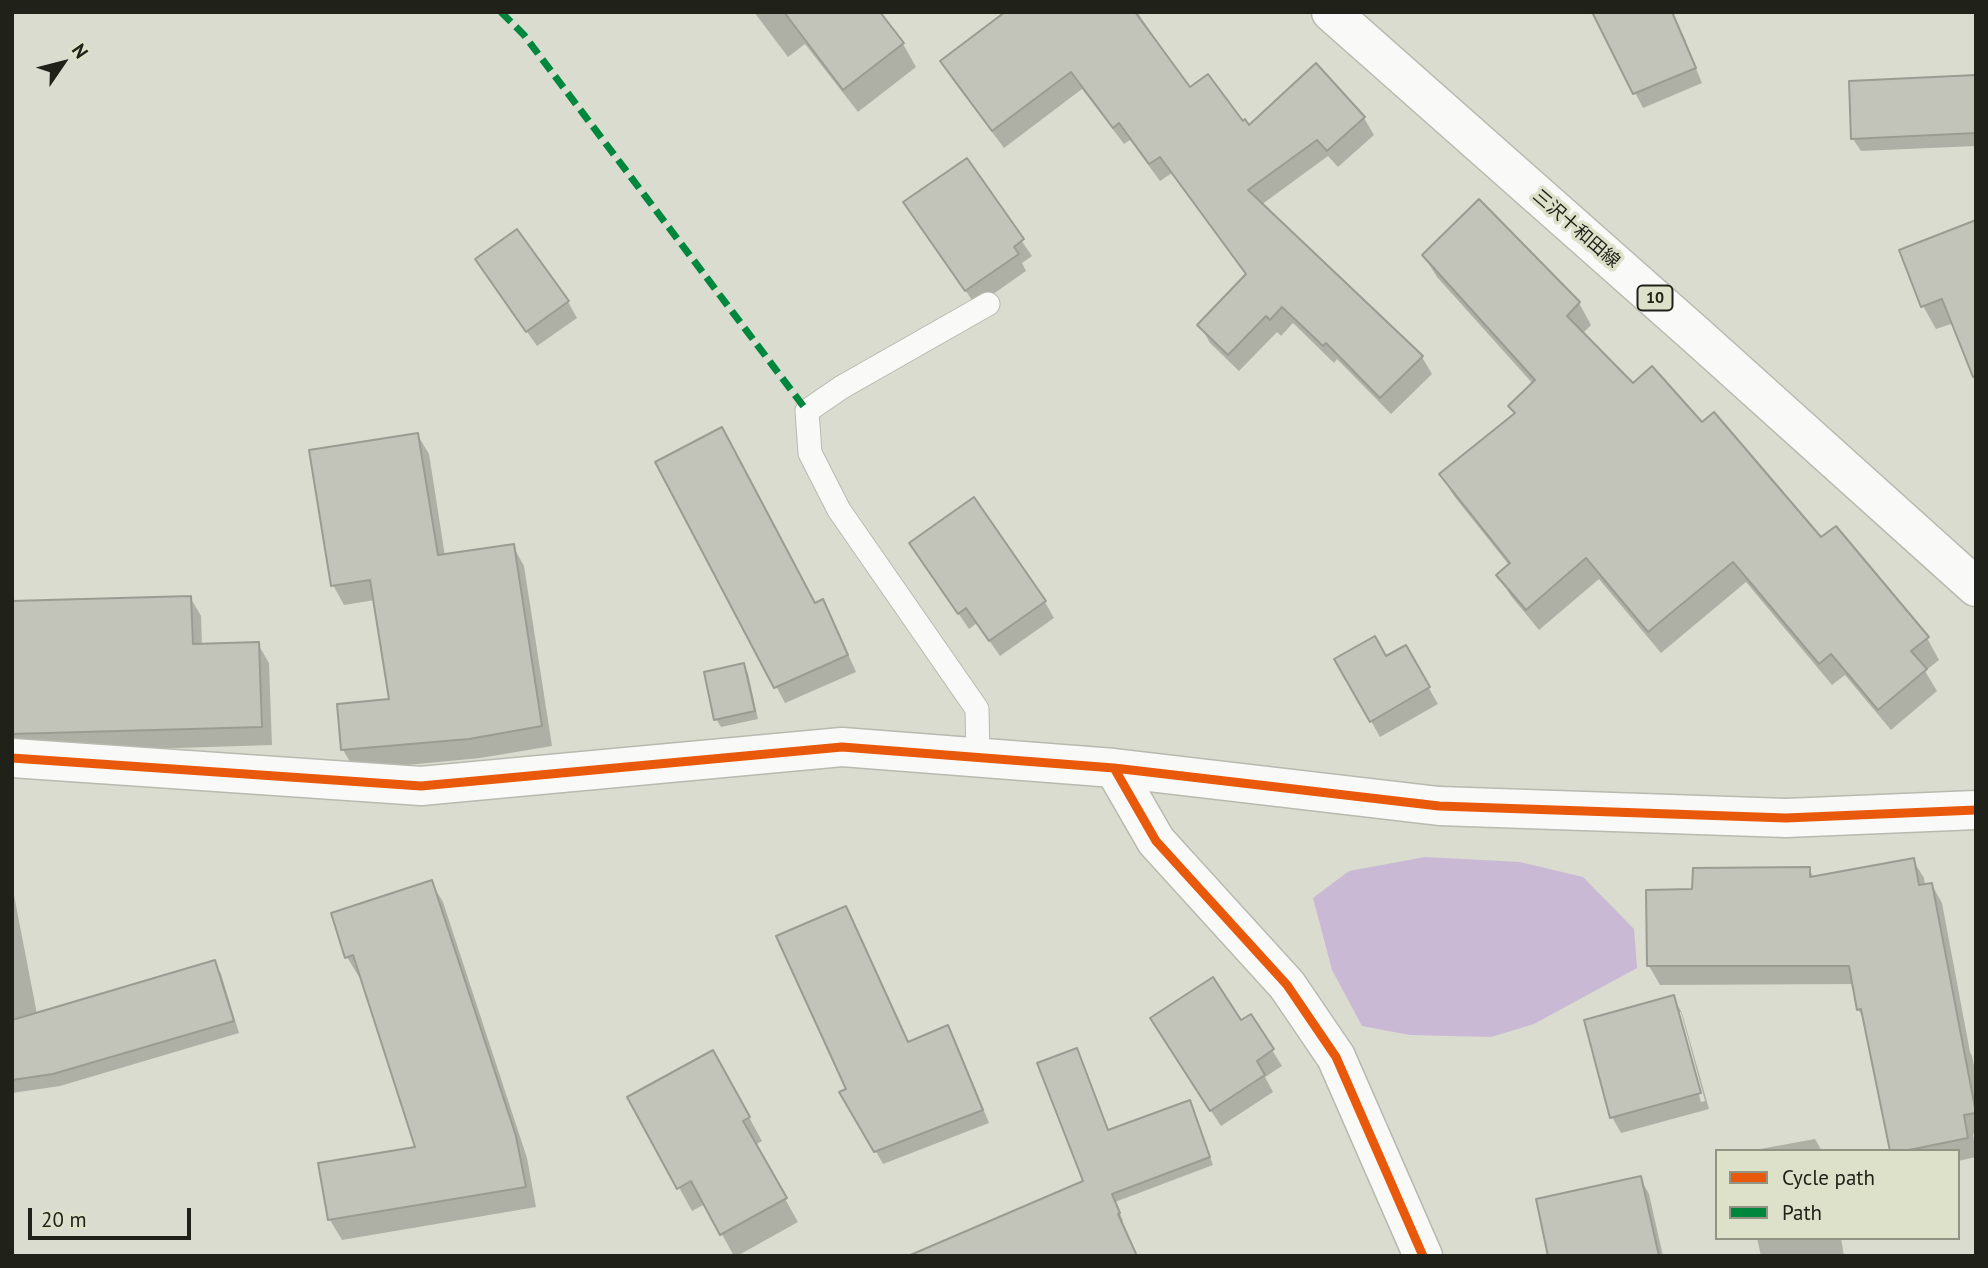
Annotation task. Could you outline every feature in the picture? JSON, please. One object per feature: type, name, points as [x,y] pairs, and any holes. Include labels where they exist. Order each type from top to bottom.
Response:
[{"type":"street","name":"三沢十和田線","points":[[1331,12],[1976,587]]},
{"type":"street","points":[[12,758],[421,786],[842,747],[1114,768],[1439,806],[1786,818],[1976,810]]},
{"type":"street","points":[[1114,768],[1156,841],[1287,985],[1336,1057],[1423,1256]]},
{"type":"lane","points":[[978,757],[977,709],[839,510],[810,453],[807,411],[842,387],[988,304]]},
{"type":"shaded area","points":[[1425,857],[1520,862],[1583,877],[1634,929],[1637,968],[1534,1024],[1491,1037],[1410,1035],[1362,1026],[1332,970],[1313,898],[1349,871]]},
{"type":"building","points":[[784,12],[880,12],[904,43],[843,90]]},
{"type":"building","points":[[1005,12],[1135,12],[1190,87],[1208,74],[1243,121],[1245,119],[1249,125],[1316,63],[1365,117],[1327,151],[1317,140],[1248,190],[1423,356],[1380,398],[1326,343],[1323,346],[1282,307],[1270,320],[1266,316],[1228,355],[1197,325],[1246,274],[1160,157],[1149,164],[1119,123],[1113,128],[1071,72],[992,131],[940,61]]},
{"type":"building","points":[[1592,12],[1672,12],[1696,68],[1633,94]]},
{"type":"building","points":[[1976,75],[1976,133],[1851,139],[1849,81]]},
{"type":"building","points":[[967,158],[1024,239],[1014,247],[1019,254],[965,291],[903,202]]},
{"type":"building","points":[[1479,199],[1580,302],[1567,316],[1633,383],[1652,366],[1702,422],[1714,412],[1821,537],[1836,526],[1929,637],[1911,651],[1927,669],[1878,710],[1831,654],[1819,664],[1733,562],[1648,632],[1586,558],[1526,610],[1496,575],[1510,563],[1439,474],[1515,413],[1508,406],[1535,380],[1422,255]]},
{"type":"building","points":[[1976,220],[1976,376],[1973,377],[1942,299],[1921,307],[1899,250]]},
{"type":"building","points":[[517,229],[569,301],[526,332],[475,259]]},
{"type":"building","points":[[722,427],[815,603],[823,599],[848,655],[774,688],[655,462]]},
{"type":"building","points":[[418,433],[438,555],[514,544],[542,726],[469,739],[341,750],[337,704],[389,699],[370,580],[331,586],[309,450]]},
{"type":"building","points":[[974,497],[1046,601],[989,641],[966,608],[958,614],[909,543]]},
{"type":"building","points":[[191,596],[193,644],[259,642],[262,727],[12,734],[12,601]]},
{"type":"building","points":[[1375,636],[1386,656],[1406,645],[1430,687],[1370,722],[1334,659]]},
{"type":"building","points":[[744,663],[755,711],[714,720],[704,672]]},
{"type":"building","points":[[1914,858],[1919,885],[1932,883],[1976,1113],[1964,1115],[1968,1138],[1914,1149],[1890,1149],[1861,1009],[1857,1010],[1849,966],[1647,966],[1646,890],[1692,889],[1693,868],[1810,867],[1810,877]]},
{"type":"building","points":[[432,880],[516,1136],[526,1187],[328,1220],[318,1163],[415,1147],[353,955],[345,958],[331,913]]},
{"type":"building","points":[[846,906],[908,1042],[948,1025],[983,1110],[874,1152],[839,1092],[846,1089],[776,936]]},
{"type":"building","points":[[215,960],[234,1021],[53,1074],[12,1080],[12,1020]]},
{"type":"building","points":[[1213,977],[1241,1020],[1251,1014],[1274,1049],[1257,1061],[1265,1075],[1210,1111],[1150,1018]]},
{"type":"building","points":[[1674,995],[1701,1093],[1610,1118],[1584,1020]]},
{"type":"building","points":[[1077,1048],[1108,1130],[1190,1100],[1210,1157],[1112,1194],[1137,1256],[908,1256],[1083,1181],[1037,1063]]},
{"type":"building","points":[[713,1050],[750,1117],[743,1121],[787,1198],[720,1235],[691,1181],[677,1189],[627,1097]]},
{"type":"building","points":[[1641,1176],[1659,1256],[1548,1256],[1536,1199]]},
{"type":"marked path","points":[[501,12],[524,35],[807,411]]},
{"type":"cycle path","points":[[12,758],[421,786],[842,747],[1114,768],[1439,806],[1786,818],[1976,810]]},
{"type":"cycle path","points":[[1114,768],[1156,841],[1287,985],[1336,1057],[1423,1256]]}]
